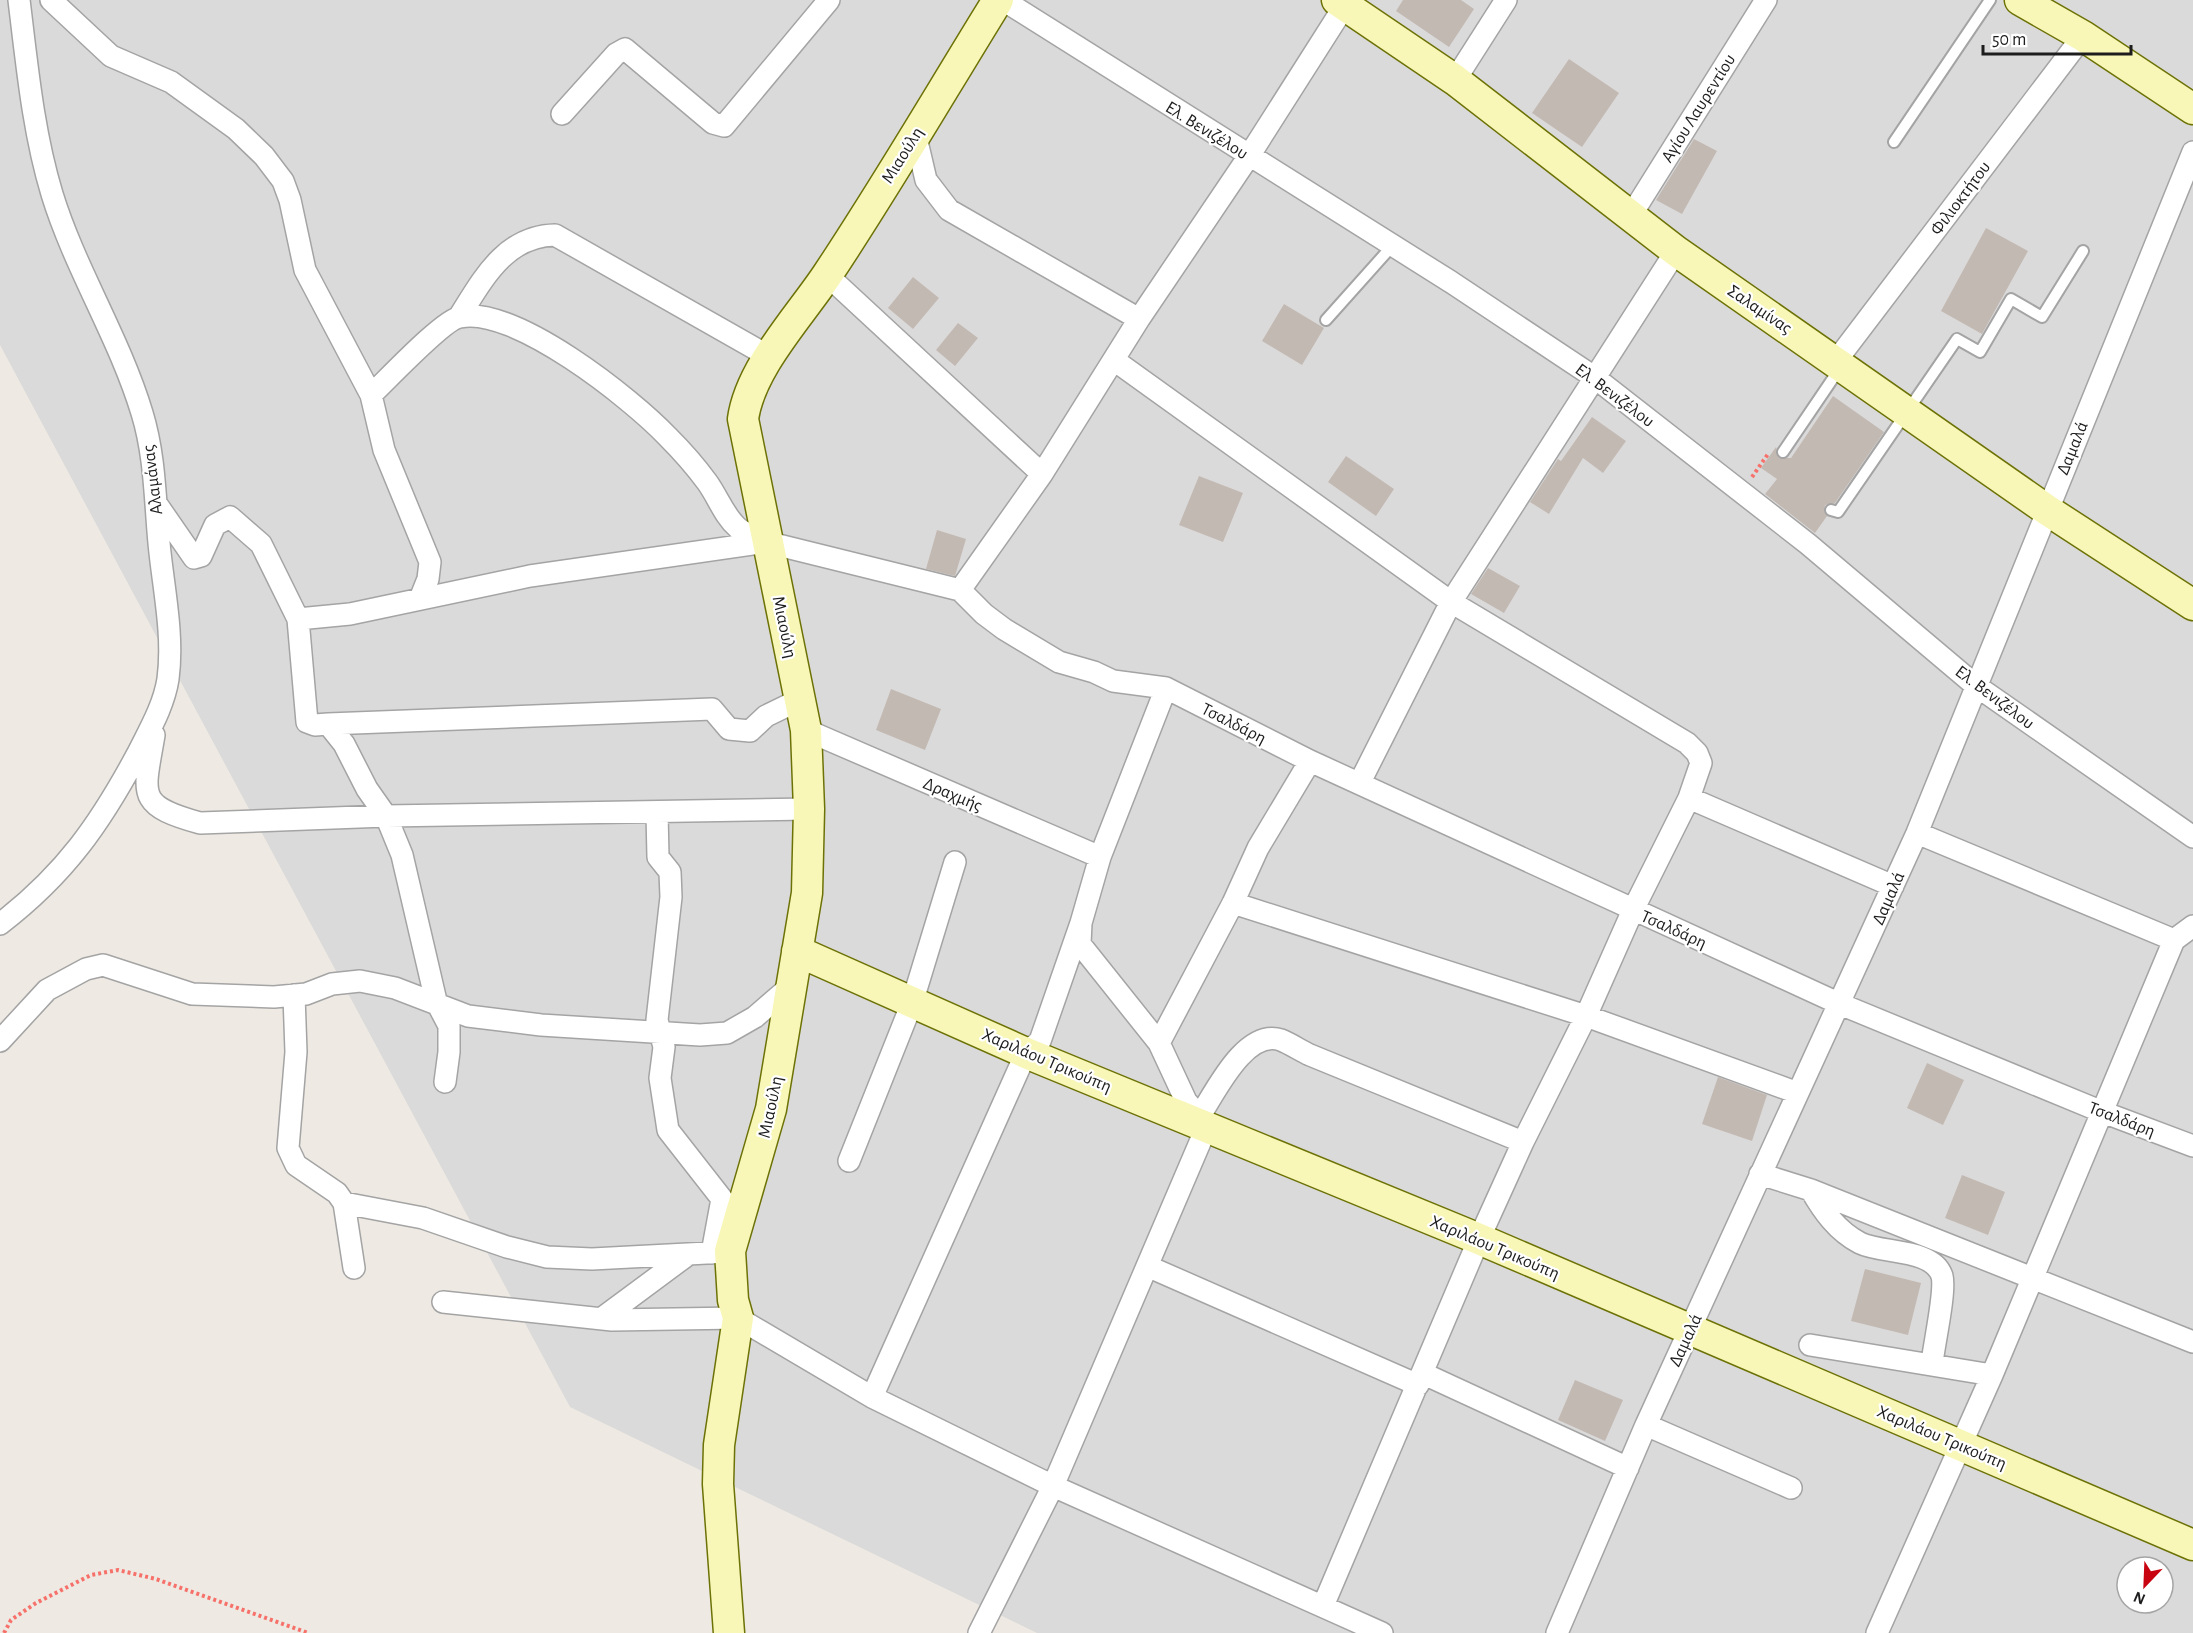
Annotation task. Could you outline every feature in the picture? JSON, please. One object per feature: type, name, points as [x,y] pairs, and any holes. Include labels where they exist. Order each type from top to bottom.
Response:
[{"type":"street","name":"Αλαμάνας","points":[[0,924],[29,902],[75,854],[119,788],[157,717],[168,681],[170,646],[153,467],[142,413],[113,340],[81,272],[52,194],[32,108],[20,0]]},
{"type":"street","points":[[51,0],[111,56],[171,82],[236,129],[264,156],[283,181],[290,200],[305,270],[371,395],[384,450],[430,562],[428,579],[420,599]]},
{"type":"street","points":[[562,114],[616,54],[625,49],[713,123],[724,126],[830,0]]},
{"type":"street","name":"Μιαούλη","points":[[738,1318],[721,1252],[736,1223],[765,1138],[807,893],[810,809],[806,730],[801,699],[766,542],[743,419],[749,394],[770,357],[827,275],[998,0]]},
{"type":"street","name":"Ελ. Βενιζέλου","points":[[1003,0],[1393,246],[1594,377],[1808,544],[1976,685],[2193,837]]},
{"type":"street","points":[[1455,80],[1506,0]]},
{"type":"street","name":"Αγίου Λαυρεντίου","points":[[1630,217],[1766,0]]},
{"type":"street","points":[[2020,0],[2083,36],[2193,109]]},
{"type":"street","points":[[459,317],[495,319],[544,341],[614,391],[668,436],[707,483],[731,521],[740,530],[766,542],[960,590],[1042,474],[1139,319],[1249,156],[1341,3]]},
{"type":"street","name":"Σαλαμίνας","points":[[1341,3],[1455,80],[1676,251],[2047,510],[2193,606]]},
{"type":"street","name":"Φιλιοκτήτου","points":[[1839,363],[2083,36]]},
{"type":"street","points":[[915,133],[926,180],[949,210],[1139,319]]},
{"type":"street","name":"Δαμαλά","points":[[1557,1633],[1646,1425],[1917,833],[2193,152]]},
{"type":"street","points":[[371,395],[436,333],[459,317],[482,281],[506,251],[536,235],[555,235],[770,357]]},
{"type":"street","points":[[1360,782],[1451,602],[1676,251]]},
{"type":"street","points":[[827,275],[1042,474]]},
{"type":"street","points":[[1114,360],[1451,602],[1687,743],[1697,753],[1701,763],[1689,798],[1633,910],[1586,1016],[1523,1142],[1479,1239],[1323,1606]]},
{"type":"street","points":[[156,502],[194,558],[201,556],[215,525],[230,517],[261,544],[298,619],[307,722],[315,725],[712,709],[729,729],[750,731],[766,716],[801,699]]},
{"type":"street","points":[[298,619],[350,614],[530,576],[766,542]]},
{"type":"street","name":"Τσαλδάρη","points":[[960,590],[991,619],[1059,662],[1094,672],[1113,681],[1166,688],[1310,762],[1360,782],[1840,1004],[2100,1112],[2193,1146]]},
{"type":"street","points":[[872,1397],[1026,1053],[1040,1041],[1052,1014],[1101,857],[1166,688]]},
{"type":"street","points":[[157,717],[148,775],[148,795],[153,804],[176,816],[200,823],[386,816],[810,809]]},
{"type":"street","points":[[328,724],[344,744],[368,789],[386,816],[402,855],[436,1001],[449,1026],[449,1052],[445,1082]]},
{"type":"street","name":"Δραχμής","points":[[806,730],[1101,857]]},
{"type":"street","points":[[1159,1043],[1233,903],[1258,848],[1310,762]]},
{"type":"street","points":[[1689,798],[1893,886]]},
{"type":"street","points":[[344,1203],[423,1218],[507,1247],[547,1257],[686,1256],[721,1252],[722,1199],[668,1130],[660,1078],[664,1047],[657,1020],[670,897],[670,872],[658,857],[657,813]]},
{"type":"street","points":[[1917,833],[2174,940]]},
{"type":"street","points":[[849,1161],[912,1003],[955,862]]},
{"type":"street","points":[[1233,903],[1586,1016],[1798,1093]]},
{"type":"street","points":[[1081,923],[1080,944],[1159,1043],[1186,1101],[1203,1122]]},
{"type":"street","points":[[1877,1633],[1962,1446],[2174,940],[2193,926]]},
{"type":"street","name":"Χαριλάου Τρικούπη","points":[[797,951],[1026,1053],[1203,1122],[2193,1545]]},
{"type":"street","points":[[0,1041],[47,990],[86,969],[103,965],[192,994],[244,997],[294,995],[332,984],[360,981],[395,987],[436,1001],[468,1016],[541,1025],[700,1035],[727,1033],[755,1017],[792,985]]},
{"type":"street","points":[[294,995],[296,1052],[288,1148],[296,1165],[337,1193],[344,1203],[354,1268]]},
{"type":"street","points":[[979,1633],[1053,1486],[1147,1266],[1203,1122],[1244,1051],[1257,1041],[1279,1039],[1310,1055],[1523,1142]]},
{"type":"street","points":[[1760,1174],[1811,1190],[2193,1342]]},
{"type":"street","points":[[1811,1190],[1823,1210],[1843,1232],[1875,1249],[1914,1254],[1931,1263],[1942,1276],[1932,1363]]},
{"type":"street","points":[[602,1319],[686,1256]]},
{"type":"street","points":[[1147,1266],[1628,1468]]},
{"type":"street","points":[[443,1302],[602,1319],[738,1318],[872,1397],[1053,1486],[1382,1633]]},
{"type":"street","points":[[729,1633],[718,1484],[719,1444],[738,1318]]},
{"type":"street","points":[[1810,1345],[1932,1363],[1992,1375]]},
{"type":"street","points":[[1646,1425],[1791,1488]]},
{"type":"lane","points":[[1894,142],[1990,0]]},
{"type":"lane","points":[[1326,320],[1393,246]]},
{"type":"lane","points":[[1831,510],[1838,512],[1957,339],[1980,352],[2011,299],[2042,317],[2083,251]]},
{"type":"lane","points":[[1783,452],[1839,363]]},
{"type":"path","points":[[4,1633],[11,1620],[36,1603],[91,1575],[118,1570],[156,1578],[308,1633]]},
{"type":"shaded area","points":[[0,0],[2193,0],[2193,1633],[1037,1633],[570,1407],[0,345]]},
{"type":"building","points":[[1403,0],[1461,0],[1474,9],[1449,47],[1396,11]]},
{"type":"building","points":[[1569,59],[1619,93],[1582,147],[1532,113]]},
{"type":"building","points":[[1694,139],[1717,151],[1682,214],[1656,200]]},
{"type":"building","points":[[1986,228],[2028,251],[1982,334],[1941,311]]},
{"type":"building","points":[[913,277],[939,298],[913,329],[888,308]]},
{"type":"building","points":[[1284,304],[1324,328],[1302,365],[1262,341]]},
{"type":"building","points":[[958,323],[978,338],[955,366],[936,350]]},
{"type":"building","points":[[1833,396],[1884,432],[1835,503],[1825,505],[1824,511],[1827,516],[1815,533],[1765,494],[1777,479],[1761,468],[1776,447],[1779,458],[1791,458]]},
{"type":"building","points":[[1592,417],[1626,441],[1603,473],[1583,458],[1549,514],[1530,502],[1558,459],[1561,461]]},
{"type":"building","points":[[1346,456],[1394,489],[1376,516],[1328,482]]},
{"type":"building","points":[[1199,476],[1243,493],[1223,542],[1179,525]]},
{"type":"building","points":[[937,530],[966,539],[955,576],[926,569]]},
{"type":"building","points":[[1488,568],[1520,586],[1504,613],[1471,594]]},
{"type":"building","points":[[891,689],[941,709],[925,750],[876,730]]},
{"type":"building","points":[[1927,1063],[1964,1080],[1943,1125],[1907,1108]]},
{"type":"building","points":[[1718,1077],[1767,1095],[1752,1141],[1702,1124]]},
{"type":"building","points":[[1962,1175],[2005,1192],[1988,1235],[1945,1218]]},
{"type":"building","points":[[1865,1269],[1921,1283],[1908,1335],[1851,1321]]},
{"type":"building","points":[[1575,1380],[1623,1400],[1605,1441],[1558,1420]]}]
